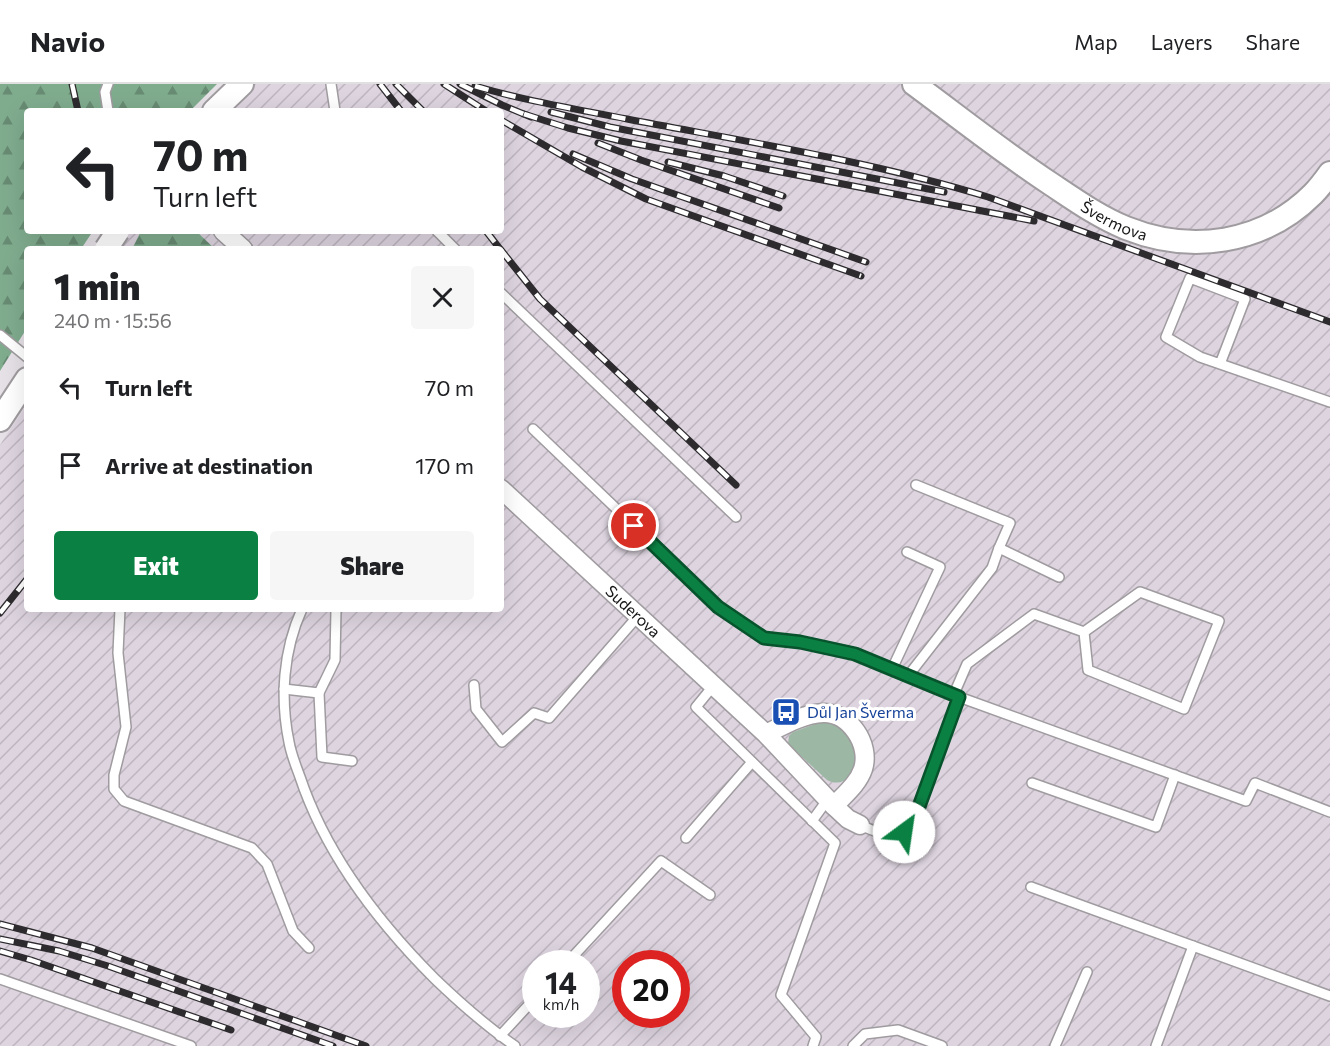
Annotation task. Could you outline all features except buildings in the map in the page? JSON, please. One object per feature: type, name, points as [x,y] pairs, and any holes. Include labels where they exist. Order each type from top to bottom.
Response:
[{"type":"street","points":[[217,108],[242,84]]},
{"type":"street","name":"Švermova","points":[[914,84],[1019,163],[1092,212],[1126,228],[1162,239],[1191,243],[1217,241],[1240,237],[1265,228],[1288,214],[1313,194],[1330,173]]},
{"type":"street","points":[[226,234],[240,246]]},
{"type":"street","points":[[0,420],[24,383]]},
{"type":"street","name":"Suderova","points":[[504,492],[766,734],[848,819],[860,825]]},
{"type":"street","points":[[766,734],[790,722],[820,713],[837,715],[852,726],[860,738],[864,751],[863,769],[855,783],[831,802]]},
{"type":"lane","points":[[108,84],[105,92],[108,108]]},
{"type":"lane","points":[[331,84],[335,108]]},
{"type":"lane","points":[[439,234],[452,246]]},
{"type":"lane","points":[[1220,364],[1245,299],[1190,278],[1166,337],[1200,357],[1220,364],[1330,402]]},
{"type":"lane","points":[[504,296],[736,517]]},
{"type":"lane","points":[[0,334],[24,354]]},
{"type":"lane","points":[[533,429],[718,607],[764,638],[800,642],[855,654],[956,695],[1246,801],[1255,783],[1330,812]]},
{"type":"lane","points":[[908,676],[992,568],[1010,524],[916,485]]},
{"type":"lane","points":[[999,548],[1059,577]]},
{"type":"lane","points":[[892,669],[940,567],[907,552]]},
{"type":"lane","points":[[1140,592],[1219,621],[1184,709],[1088,670],[1084,632],[1140,592]]},
{"type":"lane","points":[[120,612],[118,653],[126,727],[114,775],[114,789],[124,801],[252,849],[267,864],[293,931],[309,948]]},
{"type":"lane","points":[[301,612],[288,655],[284,715],[289,745],[317,821],[341,866],[408,951],[463,1006],[515,1046]]},
{"type":"lane","points":[[336,612],[335,660],[319,693],[322,757],[351,761]]},
{"type":"lane","points":[[860,825],[879,834],[888,835],[904,832],[913,823],[967,664],[1034,614],[1084,632]]},
{"type":"lane","points":[[474,685],[476,709],[502,742],[534,713],[549,717],[638,616]]},
{"type":"lane","points":[[714,685],[696,707],[835,843],[781,995],[816,1037],[813,1046]]},
{"type":"lane","points":[[284,689],[319,693]]},
{"type":"lane","points":[[686,838],[752,762]]},
{"type":"lane","points":[[1032,783],[1156,827],[1175,775]]},
{"type":"lane","points":[[812,821],[831,802]]},
{"type":"lane","points":[[579,950],[661,861],[710,895]]},
{"type":"lane","points":[[1030,887],[1330,996]]},
{"type":"lane","points":[[1156,1046],[1193,946]]},
{"type":"lane","points":[[1055,1046],[1087,972]]},
{"type":"lane","points":[[0,979],[191,1046]]},
{"type":"lane","points":[[500,1036],[522,1012]]},
{"type":"lane","points":[[853,1046],[865,1034],[898,1030],[942,1046]]},
{"type":"shaded area","points":[[242,84],[1330,84],[1330,1046],[0,1046],[0,445],[24,409],[24,612],[504,612],[504,246],[108,246],[116,234],[504,234],[504,108],[217,108]]},
{"type":"green space","points":[[0,84],[217,84],[193,108],[24,108],[24,234],[91,234],[83,246],[24,246],[24,333],[0,371]]},
{"type":"green space","points":[[140,234],[199,234],[212,246],[134,246]]},
{"type":"green space","points":[[821,722],[837,726],[848,734],[854,746],[856,758],[853,770],[847,778],[838,782],[827,780],[788,744],[789,736],[793,732]]},
{"type":"railway","points":[[72,84],[77,108]]},
{"type":"railway","points":[[380,84],[399,108]]},
{"type":"railway","points":[[396,84],[420,108]]},
{"type":"railway","points":[[444,84],[481,108]]},
{"type":"railway","points":[[460,84],[531,117]]},
{"type":"railway","points":[[475,86],[551,104],[854,163],[944,184],[988,197],[1330,322]]},
{"type":"railway","points":[[551,112],[610,127],[944,192]]},
{"type":"railway","points":[[524,114],[621,141],[1034,221]]},
{"type":"railway","points":[[504,122],[582,167],[646,199],[861,276]]},
{"type":"railway","points":[[598,143],[779,208]]},
{"type":"railway","points":[[573,154],[632,179],[866,262]]},
{"type":"railway","points":[[668,162],[724,176],[783,196]]},
{"type":"railway","points":[[106,234],[108,246]]},
{"type":"railway","points":[[488,234],[498,246]]},
{"type":"railway","points":[[504,254],[540,299],[736,485]]},
{"type":"railway","points":[[0,613],[24,583]]},
{"type":"railway","points":[[0,924],[92,948],[366,1046]]},
{"type":"railway","points":[[0,939],[59,951],[108,966],[333,1046]]},
{"type":"railway","points":[[0,951],[231,1030]]},
{"type":"place","name":"Důl Jan Šverma","points":[[786,712]]},
{"type":"route","points":[[634,526],[718,607],[764,638],[800,642],[855,654],[959,697],[913,823],[904,832]]}]
